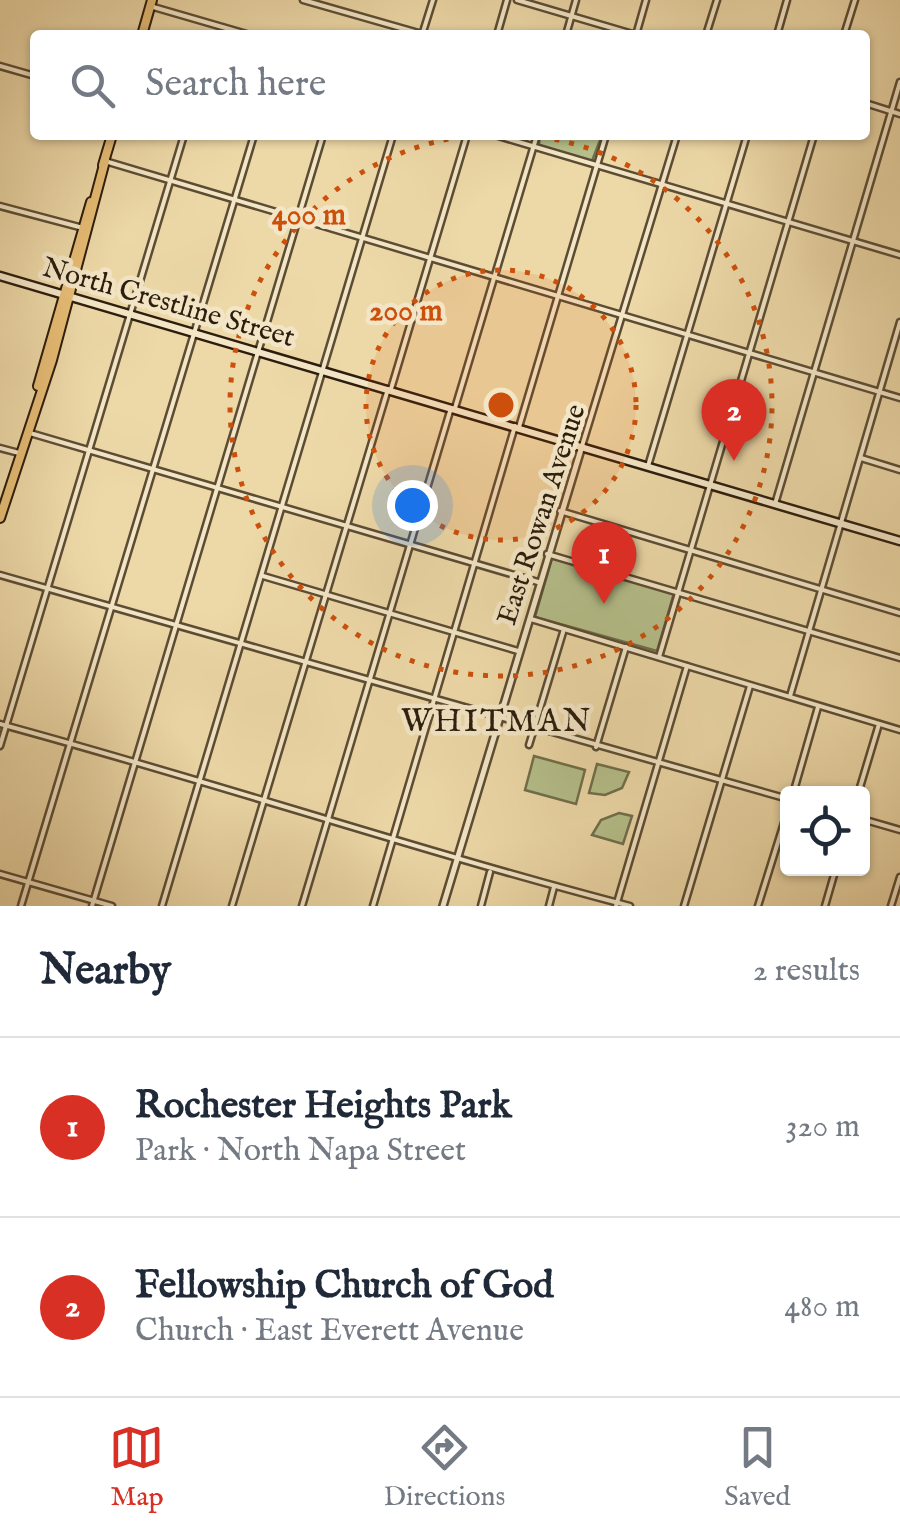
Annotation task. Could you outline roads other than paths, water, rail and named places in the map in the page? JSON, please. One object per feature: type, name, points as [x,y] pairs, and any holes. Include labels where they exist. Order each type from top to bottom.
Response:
[{"type":"main road","points":[[143,30],[151,3]]},
{"type":"main road","points":[[0,518],[111,140]]},
{"type":"main road","points":[[67,293],[82,228],[105,161]]},
{"type":"main road","name":"North Crestline Street","points":[[0,276],[900,541]]},
{"type":"street","points":[[303,0],[405,30]]},
{"type":"street","points":[[423,30],[432,0]]},
{"type":"street","points":[[498,30],[507,0]]},
{"type":"street","points":[[517,0],[619,30]]},
{"type":"street","points":[[568,30],[576,0]]},
{"type":"street","points":[[637,30],[646,0]]},
{"type":"street","points":[[708,30],[717,0]]},
{"type":"street","points":[[778,30],[787,0]]},
{"type":"street","points":[[846,30],[855,0]]},
{"type":"street","points":[[151,3],[233,30]]},
{"type":"street","points":[[214,30],[216,25]]},
{"type":"street","points":[[0,66],[30,75]]},
{"type":"street","points":[[775,504],[900,82]]},
{"type":"street","points":[[870,104],[900,114]]},
{"type":"street","points":[[0,746],[3,725],[50,589],[182,140]]},
{"type":"street","points":[[22,906],[252,140]]},
{"type":"street","points":[[92,903],[322,140]]},
{"type":"street","points":[[162,906],[392,140]]},
{"type":"street","points":[[232,906],[465,140]]},
{"type":"street","points":[[512,140],[900,255]]},
{"type":"street","points":[[302,906],[535,140]]},
{"type":"street","points":[[373,906],[605,140]]},
{"type":"street","name":"East Rowan Avenue","points":[[442,906],[675,140]]},
{"type":"street","points":[[648,466],[745,140]]},
{"type":"street","points":[[659,656],[813,140]]},
{"type":"street","points":[[105,161],[900,398]]},
{"type":"street","points":[[0,206],[82,228]]},
{"type":"street","points":[[790,696],[900,325]]},
{"type":"street","points":[[26,432],[538,582]]},
{"type":"street","points":[[0,448],[19,453]]},
{"type":"street","points":[[860,458],[900,470]]},
{"type":"street","points":[[560,511],[900,613]]},
{"type":"street","points":[[547,554],[900,658]]},
{"type":"street","points":[[0,574],[534,730],[780,797]]},
{"type":"street","points":[[263,576],[518,652]]},
{"type":"street","points":[[528,618],[900,730]]},
{"type":"street","points":[[529,744],[564,629]]},
{"type":"street","points":[[596,747],[626,648]]},
{"type":"street","points":[[616,904],[688,665]]},
{"type":"street","points":[[684,906],[750,684]]},
{"type":"street","points":[[794,786],[818,706]]},
{"type":"street","points":[[860,786],[879,724]]},
{"type":"street","points":[[3,725],[394,838],[490,871],[630,906]]},
{"type":"street","points":[[870,822],[900,830]]},
{"type":"street","points":[[758,906],[780,836]]},
{"type":"street","points":[[480,906],[490,871]]},
{"type":"street","points":[[0,874],[112,906]]},
{"type":"street","points":[[824,906],[833,876]]},
{"type":"street","points":[[891,906],[900,877]]},
{"type":"street","points":[[549,906],[554,887]]},
{"type":"place","name":"Fellowship Church of God","points":[[734,461]]},
{"type":"place","name":"Rochester Heights Park","points":[[604,604]]},
{"type":"district","name":"WHITMAN","points":[[497,720]]}]
